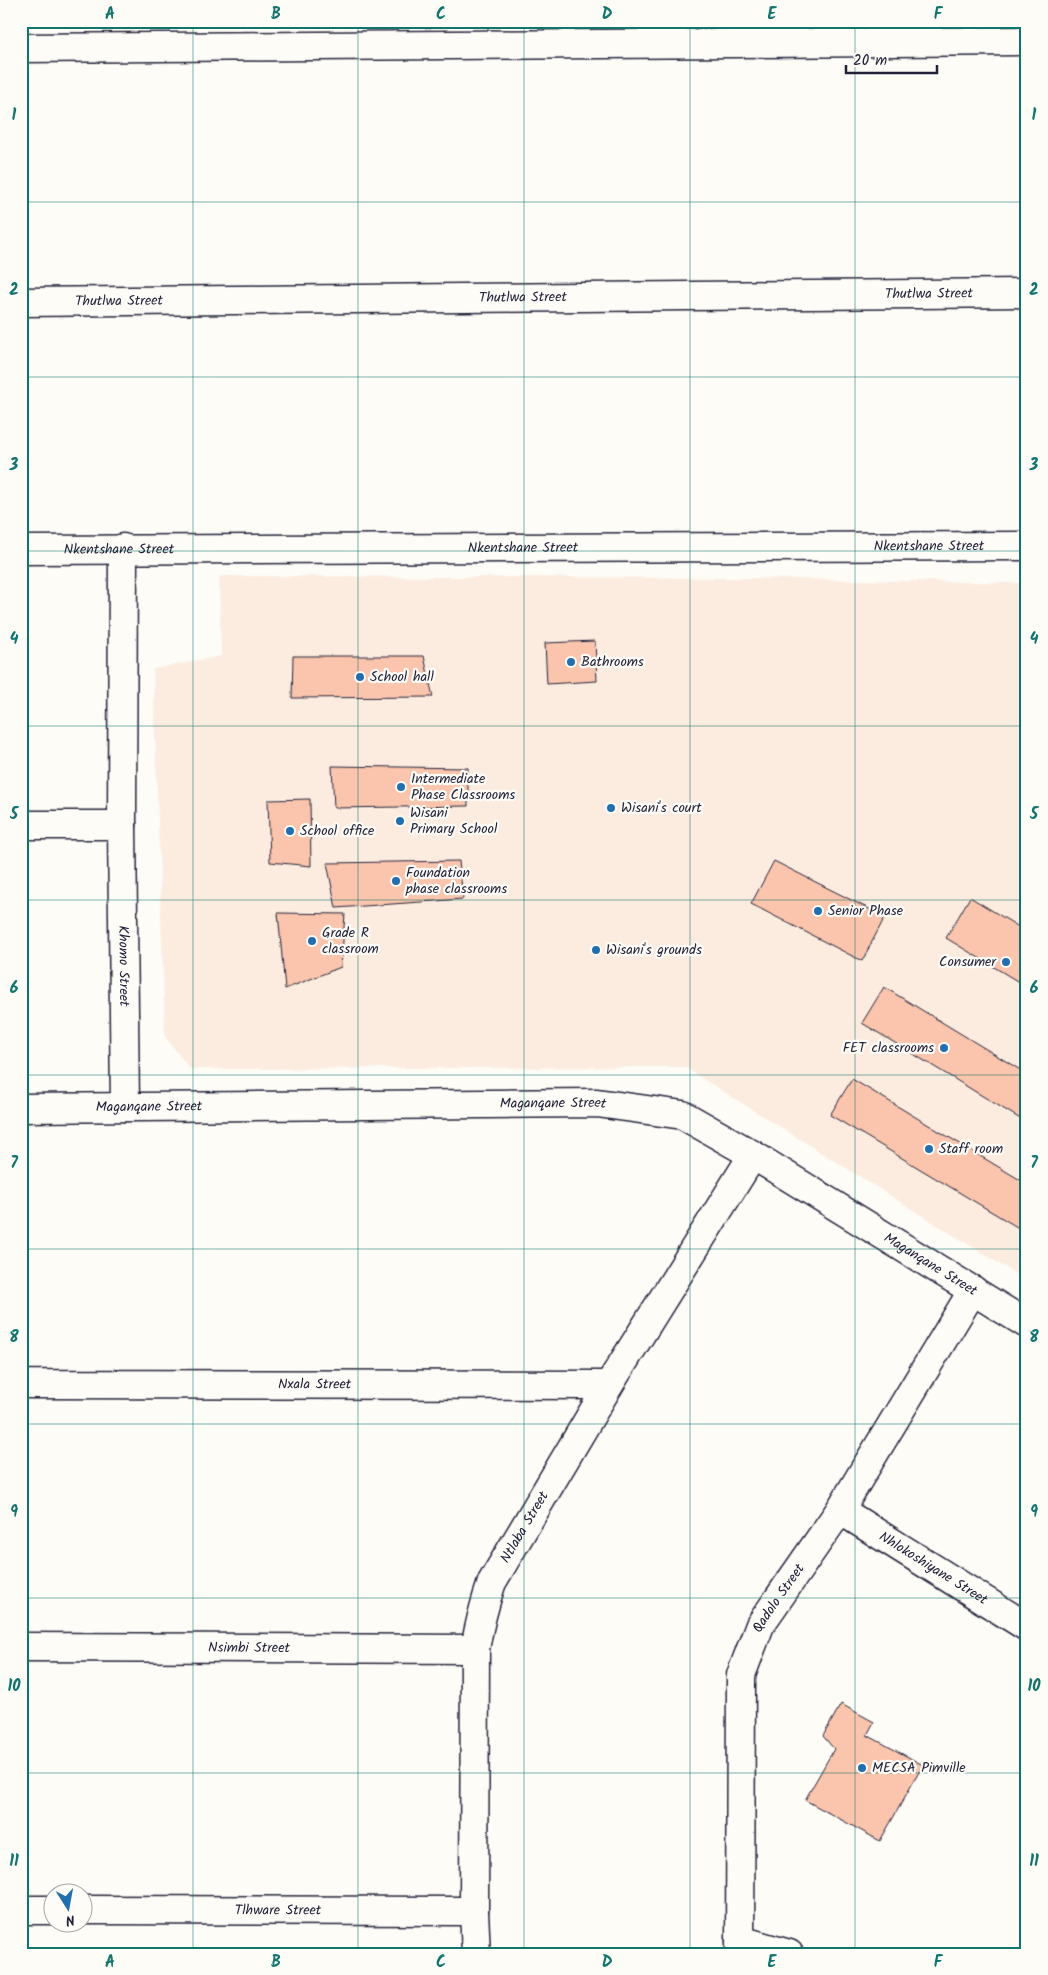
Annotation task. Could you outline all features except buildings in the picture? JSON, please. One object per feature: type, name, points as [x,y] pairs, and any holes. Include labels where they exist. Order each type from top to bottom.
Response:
[{"type":"street","points":[[21,48],[1027,41]]},
{"type":"street","name":"Thutlwa Street","points":[[21,302],[1027,293]]},
{"type":"street","name":"Nkentshane Street","points":[[21,550],[123,548],[1027,546]]},
{"type":"street","name":"Khomo Street","points":[[123,548],[122,825],[125,1107]]},
{"type":"street","points":[[21,826],[122,825]]},
{"type":"street","name":"Maganqane Street","points":[[21,1108],[597,1103],[682,1115],[754,1155],[1027,1324]]},
{"type":"street","name":"Ntlaba Street","points":[[476,1954],[474,1911],[475,1649],[480,1620],[492,1582],[609,1385],[754,1155]]},
{"type":"street","name":"Qadolo Street","points":[[740,1947],[741,1675],[760,1625],[840,1510],[973,1290]]},
{"type":"street","name":"Nxala Street","points":[[21,1382],[26,1384],[609,1385]]},
{"type":"street","name":"Nhlokoshiyane Street","points":[[840,1510],[1027,1627]]},
{"type":"street","name":"Nsimbi Street","points":[[21,1647],[475,1649]]},
{"type":"street","points":[[21,1910],[42,1910]]},
{"type":"street","name":"Tlhware Street","points":[[92,1910],[474,1911]]},
{"type":"street","points":[[740,1947],[789,1954]]},
{"type":"shaded area","points":[[219,576],[737,578],[1027,583],[1027,1281],[684,1067],[190,1069],[165,1037],[153,669],[221,656]]},
{"type":"place","name":"Bathrooms","points":[[571,662]]},
{"type":"place","name":"School hall","points":[[360,677]]},
{"type":"place","name":"Intermediate Phase Classrooms","points":[[401,787]]},
{"type":"place","name":"Wisani's court","points":[[611,808]]},
{"type":"place","name":"Wisani Primary School","points":[[400,821]]},
{"type":"place","name":"School office","points":[[290,831]]},
{"type":"place","name":"Foundation phase classrooms","points":[[396,881]]},
{"type":"place","name":"Senior Phase","points":[[818,911]]},
{"type":"place","name":"Grade R classroom","points":[[312,941]]},
{"type":"place","name":"Wisani's grounds","points":[[596,950]]},
{"type":"place","name":"Consumer","points":[[1006,962]]},
{"type":"place","name":"FET classrooms","points":[[944,1048]]},
{"type":"place","name":"Staff room","points":[[929,1149]]},
{"type":"place","name":"MECSA Pimville","points":[[862,1768]]}]
